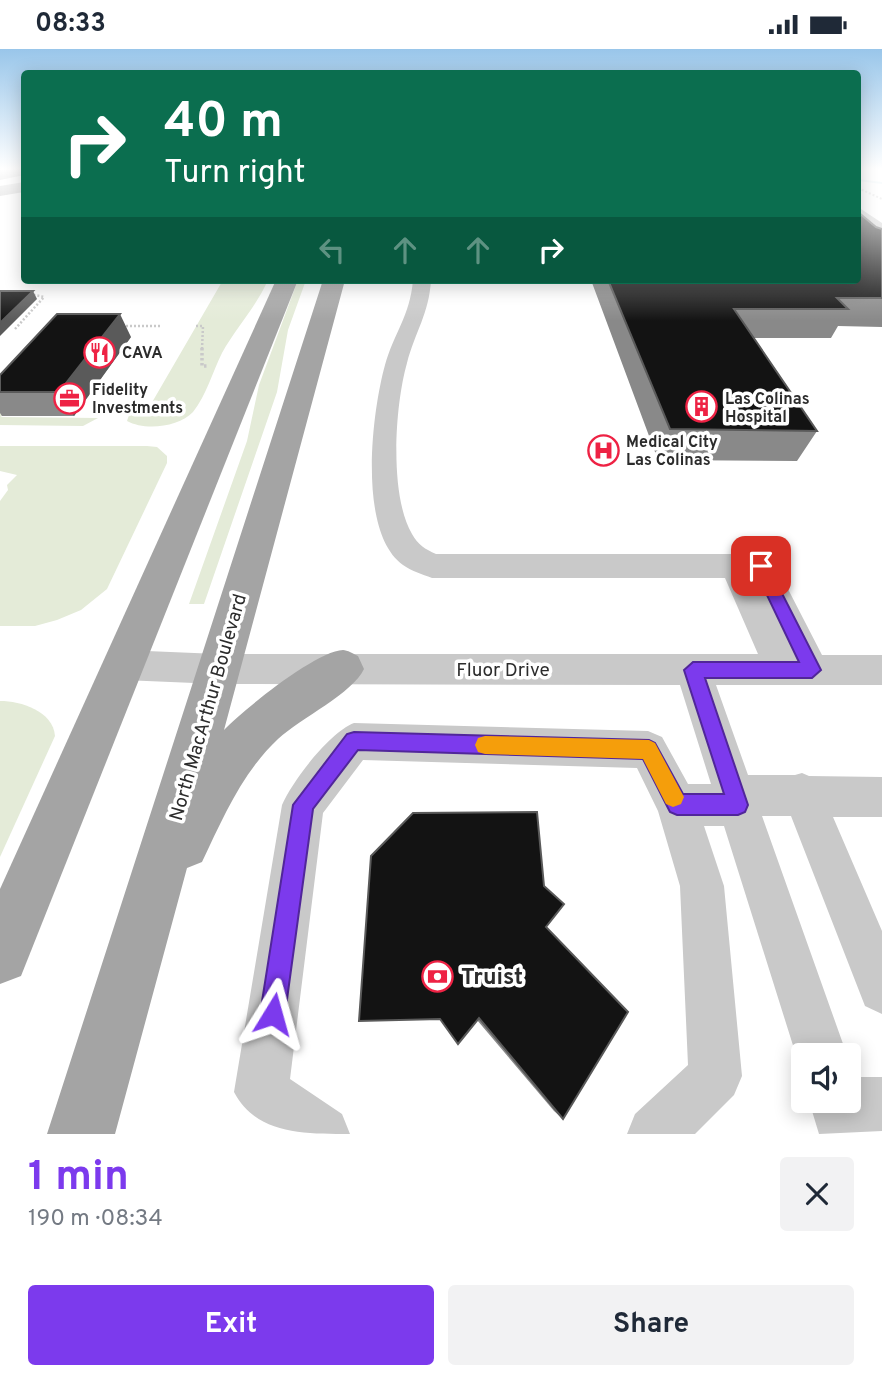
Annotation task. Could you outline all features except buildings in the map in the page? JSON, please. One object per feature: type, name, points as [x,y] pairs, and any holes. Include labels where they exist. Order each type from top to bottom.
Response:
[{"type":"main road","points":[[0,955],[285,284]]},
{"type":"main road","name":"North MacArthur Boulevard","points":[[81,1134],[333,284]]},
{"type":"main road","points":[[148,906],[225,766],[255,730],[283,706],[343,669]]},
{"type":"street","points":[[868,220],[882,231]]},
{"type":"street","points":[[421,284],[416,319],[394,369],[384,473],[393,527],[405,552],[417,563],[432,566],[748,566],[797,670]]},
{"type":"street","name":"Fluor Drive","points":[[123,665],[218,669],[882,670]]},
{"type":"street","points":[[693,670],[817,1043]]},
{"type":"street","points":[[322,1134],[261,1092],[303,805],[354,741],[649,750],[677,805],[702,886],[715,1076],[655,1134]]},
{"type":"street","points":[[802,793],[882,989]]},
{"type":"street","points":[[677,805],[802,793],[882,797]]},
{"type":"path","points":[[15,329],[44,297],[26,295]]},
{"type":"path","points":[[121,326],[160,326]]},
{"type":"path","points":[[196,326],[203,326],[202,366],[209,366]]},
{"type":"green space","points":[[221,284],[266,284],[222,353],[206,391],[193,412],[179,421],[162,426],[143,426],[127,421],[130,412],[147,411]]},
{"type":"green space","points":[[297,284],[305,284],[288,330],[277,392],[204,604],[189,604],[247,441],[259,385]]},
{"type":"green space","points":[[0,407],[8,407],[1,417],[98,418],[83,426],[0,425]]},
{"type":"green space","points":[[0,446],[147,446],[157,447],[167,456],[167,463],[107,589],[81,610],[35,626],[0,626],[0,501],[8,490],[7,485],[17,475],[0,471]]},
{"type":"green space","points":[[0,701],[35,709],[49,720],[55,736],[0,857]]},
{"type":"slow traffic","points":[[485,745],[649,750],[673,797]]},
{"type":"place","name":"CAVA","points":[[99,352]]},
{"type":"place","name":"Fidelity Investments","points":[[69,398]]},
{"type":"place","name":"Las Colinas Hospital","points":[[702,407]]},
{"type":"place","name":"Medical City Las Colinas","points":[[603,450]]},
{"type":"place","name":"Truist","points":[[438,976]]},
{"type":"route","points":[[273,1014],[303,805],[354,741],[649,750],[677,805],[738,805],[693,670],[812,670],[761,566]]}]
